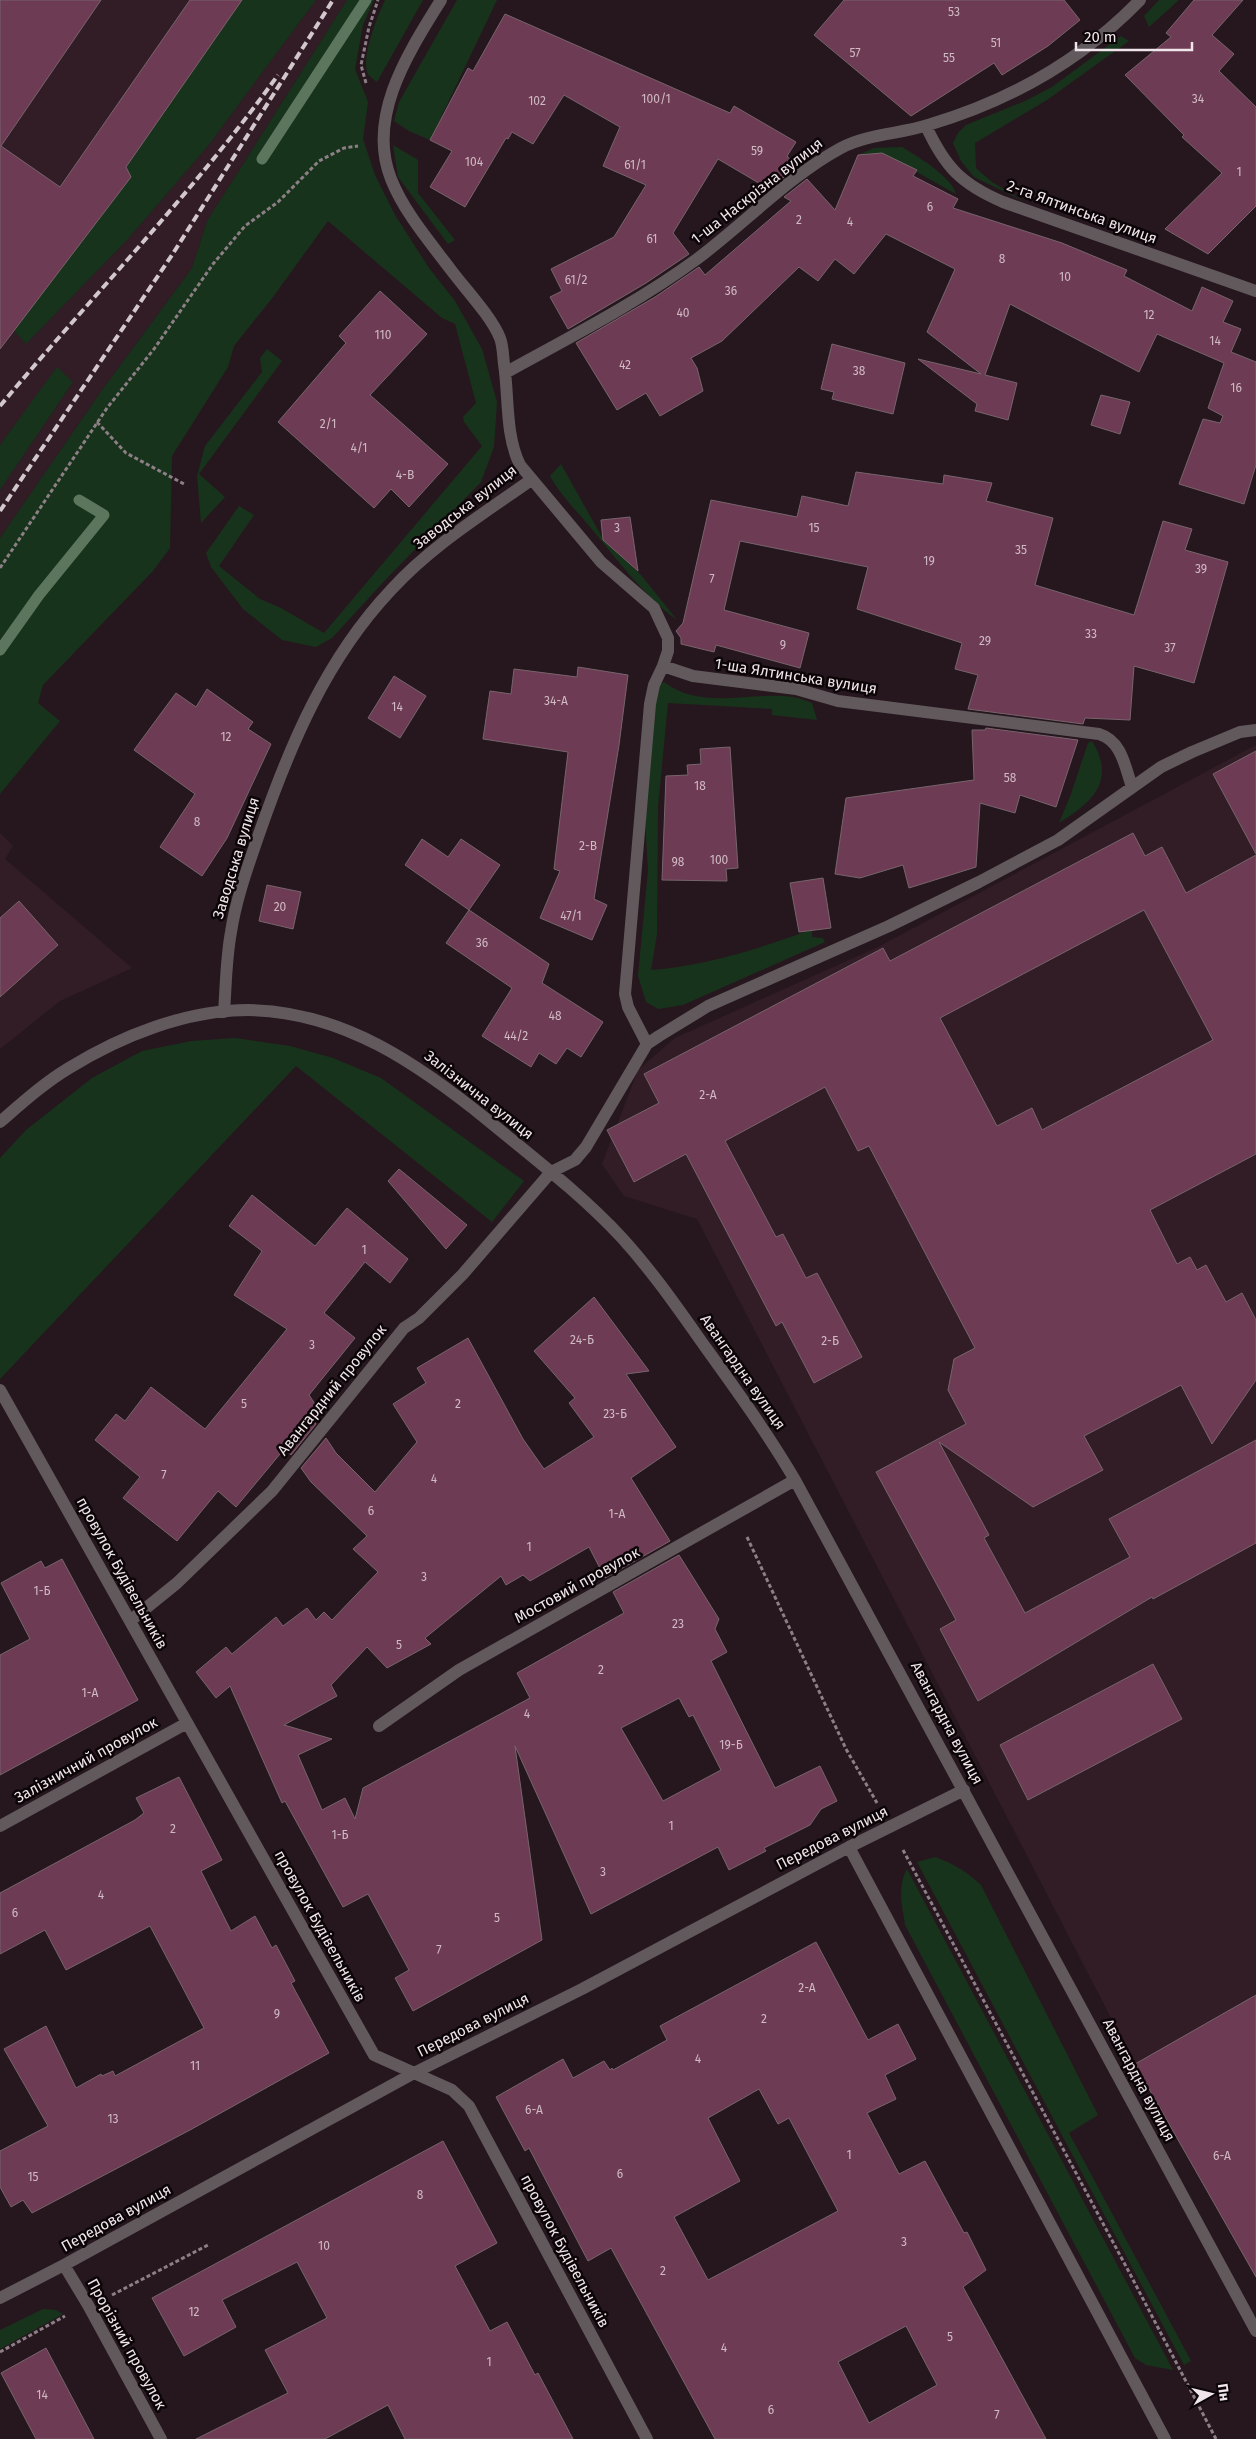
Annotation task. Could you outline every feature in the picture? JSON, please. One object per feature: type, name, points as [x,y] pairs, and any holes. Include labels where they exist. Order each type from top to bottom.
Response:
[{"type":"street","name":"Заводська вулиця","points":[[224,1012],[231,931],[253,852],[289,754],[326,676],[359,626],[392,588],[454,534],[531,480],[515,455],[499,336],[406,207],[391,179],[384,154],[385,119],[391,95],[407,58],[441,0]]},
{"type":"street","name":"1-ша Наскрізна вулиця","points":[[505,373],[663,283],[700,257],[827,156],[858,141],[926,126],[983,106],[1052,73],[1100,36],[1140,0]]},
{"type":"street","name":"2-га Ялтинська вулиця","points":[[926,126],[942,160],[982,193],[1010,205],[1256,291]]},
{"type":"street","points":[[531,480],[606,567],[644,596],[654,608],[668,638],[668,651],[654,685],[650,704],[626,979],[626,1001],[647,1044]]},
{"type":"street","name":"1-ша Ялтинська вулиця","points":[[663,666],[693,676],[796,690],[838,701],[1099,734],[1112,740],[1117,746],[1132,787]]},
{"type":"street","points":[[551,1172],[575,1160],[586,1147],[647,1044],[708,1006],[889,926],[979,882],[1058,840],[1132,787],[1192,752],[1240,732],[1256,730]]},
{"type":"street","name":"Залізнична вулиця","points":[[0,1122],[42,1087],[97,1052],[171,1022],[224,1012],[271,1012],[310,1018],[338,1026],[368,1038],[414,1065],[456,1095],[551,1172]]},
{"type":"street","name":"Авангардна вулиця","points":[[551,1172],[598,1213],[647,1267],[770,1437],[964,1790],[1256,2331]]},
{"type":"street","name":"Авангардний провулок","points":[[130,1620],[177,1583],[272,1491],[404,1328],[419,1318],[463,1274],[551,1172]]},
{"type":"street","name":"провулок Будівельників","points":[[0,1390],[374,2056],[452,2090],[469,2106],[648,2439]]},
{"type":"street","name":"Мостовий провулок","points":[[379,1726],[465,1666],[795,1480]]},
{"type":"street","name":"Залізничний провулок","points":[[0,1826],[187,1723]]},
{"type":"street","name":"Передова вулиця","points":[[0,2298],[64,2266],[414,2073],[582,1989],[687,1931],[964,1790]]},
{"type":"street","points":[[849,1847],[1165,2439]]},
{"type":"street","name":"Прорізний провулок","points":[[64,2266],[88,2305],[161,2439]]},
{"type":"path","points":[[378,0],[369,27],[361,65],[368,87],[385,119]]},
{"type":"path","points":[[0,568],[97,422],[154,349],[213,264],[245,226],[278,202],[319,161],[344,148],[384,142]]},
{"type":"path","points":[[97,422],[126,453],[186,485]]},
{"type":"path","points":[[736,1514],[846,1749],[891,1826],[1216,2439]]},
{"type":"shaded area","points":[[0,0],[242,0],[126,167],[131,177],[14,331],[26,344],[128,239],[208,146],[316,0],[347,0],[207,221],[192,268],[102,390],[0,538],[0,490],[73,382],[57,368],[0,445]]},
{"type":"shaded area","points":[[1256,745],[1256,2278],[1135,2064],[697,1219],[624,1196],[602,1164],[638,1070],[675,1038],[878,947]]},
{"type":"shaded area","points":[[0,833],[13,846],[5,859],[132,968],[60,1001],[0,1049]]},
{"type":"green space","points":[[242,0],[316,0],[208,146],[128,239],[26,344],[14,331],[130,177],[126,167]]},
{"type":"green space","points":[[347,0],[374,0],[363,25],[355,69],[368,102],[363,139],[375,175],[395,215],[429,268],[455,301],[482,349],[497,402],[494,447],[481,482],[389,576],[332,638],[316,647],[282,640],[243,609],[211,567],[206,553],[239,506],[254,515],[219,566],[260,599],[281,608],[324,633],[482,446],[464,422],[463,417],[476,403],[455,324],[442,318],[328,221],[273,297],[234,346],[228,367],[172,456],[170,548],[153,571],[43,685],[38,703],[60,721],[0,794],[0,538],[102,390],[192,268],[207,221]]},
{"type":"green space","points":[[385,0],[423,0],[377,82],[368,74],[366,58],[371,37]]},
{"type":"green space","points":[[457,0],[497,0],[430,140],[409,131],[394,121],[399,102]]},
{"type":"green space","points":[[1159,0],[1179,0],[1149,27],[1144,16]]},
{"type":"green space","points":[[1121,36],[1129,41],[1047,100],[975,143],[976,168],[992,182],[1025,202],[974,177],[961,161],[953,143],[958,133],[966,125],[1025,101],[1052,87]]},
{"type":"green space","points":[[393,145],[418,160],[418,193],[455,240],[448,244],[398,177]]},
{"type":"green space","points":[[902,147],[925,161],[941,174],[953,187],[956,194],[888,156],[876,153],[858,155],[874,148]]},
{"type":"green space","points":[[267,349],[282,361],[199,474],[225,497],[201,523],[197,476],[205,446],[262,372],[260,358]]},
{"type":"green space","points":[[57,367],[73,382],[0,490],[0,445]]},
{"type":"green space","points":[[561,464],[603,539],[641,575],[677,620],[653,599],[620,564],[559,490],[550,476]]},
{"type":"green space","points":[[664,682],[679,691],[694,696],[710,698],[795,697],[812,703],[817,720],[772,715],[772,709],[668,703],[658,807],[657,934],[651,970],[715,960],[812,930],[812,937],[823,938],[825,942],[683,1005],[658,1009],[646,1002],[638,976],[648,870],[644,804],[655,704],[660,684]]},
{"type":"green space","points":[[1092,741],[1099,755],[1102,768],[1101,779],[1097,789],[1090,799],[1059,823],[1088,743]]},
{"type":"green space","points":[[235,1038],[290,1046],[333,1058],[381,1078],[524,1181],[492,1222],[296,1066],[0,1379],[0,1158],[26,1130],[92,1078],[142,1051],[191,1041]]},
{"type":"green space","points":[[935,1857],[960,1868],[981,1885],[1098,2115],[1069,2133],[1191,2361],[1184,2365],[917,1862]]},
{"type":"green space","points":[[907,1869],[1173,2370],[1146,2365],[1135,2358],[905,1925],[901,1889]]},
{"type":"green space","points":[[43,2309],[56,2310],[63,2314],[0,2349],[0,2330]]},
{"type":"building","points":[[0,0],[101,0],[1,146],[60,187],[190,0],[242,0],[126,167],[131,177],[0,349]]},
{"type":"building","points":[[844,0],[1064,0],[1080,20],[1048,46],[1002,75],[994,63],[911,116],[814,35]]},
{"type":"building","points":[[1194,0],[1243,0],[1212,35],[1234,54],[1219,71],[1256,107],[1256,206],[1208,254],[1165,229],[1222,173],[1182,137],[1184,135],[1125,75],[1171,37],[1166,33]]},
{"type":"building","points":[[505,14],[730,113],[734,106],[796,142],[787,156],[797,167],[769,189],[718,159],[673,233],[689,254],[646,283],[568,329],[550,297],[562,291],[551,269],[614,237],[646,185],[603,166],[620,127],[564,95],[533,144],[512,132],[508,139],[506,138],[465,207],[430,187],[452,151],[430,140],[468,68],[473,71]]},
{"type":"building","points":[[882,153],[917,170],[913,176],[958,199],[953,208],[1062,243],[1127,270],[1124,276],[1192,311],[1202,287],[1233,301],[1223,322],[1241,329],[1231,352],[1256,362],[1256,465],[1244,504],[1179,484],[1203,419],[1220,423],[1223,416],[1208,408],[1224,363],[1157,334],[1139,372],[1010,304],[985,375],[1017,383],[1008,420],[975,411],[977,404],[918,359],[981,374],[927,332],[955,269],[886,234],[854,274],[835,259],[818,281],[799,267],[722,341],[691,358],[697,368],[703,391],[660,416],[646,393],[617,410],[576,343],[655,297],[699,267],[705,275],[791,201],[784,197],[807,179],[835,210],[858,155]]},
{"type":"building","points":[[380,291],[427,334],[370,395],[448,464],[409,507],[391,489],[374,508],[278,422],[346,343],[339,336]]},
{"type":"building","points":[[832,344],[905,363],[893,414],[832,399],[834,392],[821,389]]},
{"type":"building","points":[[1101,395],[1130,402],[1120,434],[1091,425]]},
{"type":"building","points":[[856,472],[943,484],[944,475],[992,483],[986,501],[1053,518],[1035,585],[1134,615],[1163,521],[1192,529],[1185,550],[1228,562],[1194,683],[1134,666],[1130,720],[1085,718],[1083,724],[968,709],[978,675],[955,669],[962,643],[857,609],[868,567],[740,541],[724,610],[809,633],[800,668],[716,645],[714,652],[681,644],[681,638],[676,631],[683,623],[711,500],[797,517],[802,496],[848,506]]},
{"type":"building","points":[[630,517],[638,571],[603,540],[601,520]]},
{"type":"building","points":[[578,667],[628,675],[619,745],[594,899],[607,905],[592,940],[540,918],[560,871],[554,869],[568,752],[483,739],[490,691],[511,694],[514,669],[577,677]]},
{"type":"building","points":[[394,676],[426,696],[400,738],[368,718]]},
{"type":"building","points":[[207,689],[253,722],[248,729],[271,744],[227,838],[202,876],[160,847],[195,794],[134,750],[176,693],[196,707]]},
{"type":"building","points":[[986,728],[1078,740],[1056,807],[1020,795],[1015,813],[980,803],[976,867],[909,888],[903,865],[860,878],[835,874],[846,798],[974,780],[972,730],[985,730]]},
{"type":"building","points":[[730,747],[738,868],[726,869],[727,881],[662,880],[666,776],[688,775],[687,765],[701,764],[700,749]]},
{"type":"building","points":[[1256,751],[1256,854],[1213,774]]},
{"type":"building","points":[[1133,833],[1145,856],[1162,847],[1186,893],[1256,855],[1256,1154],[1150,1210],[1177,1264],[1190,1257],[1197,1270],[1206,1265],[1226,1302],[1242,1293],[1256,1320],[1256,1380],[1212,1444],[1181,1385],[1084,1436],[1103,1470],[1033,1507],[939,1442],[989,1535],[984,1538],[1025,1613],[1130,1557],[1109,1519],[1256,1440],[1256,1543],[1153,1599],[1152,1597],[978,1701],[940,1629],[956,1620],[876,1472],[966,1424],[948,1390],[954,1359],[975,1348],[869,1146],[858,1151],[825,1087],[725,1141],[776,1237],[783,1234],[806,1278],[817,1273],[862,1357],[814,1383],[782,1322],[776,1326],[686,1154],[634,1182],[607,1130],[659,1103],[644,1074],[883,948],[890,961]],"holes":[[[1144,910],[1213,1040],[1042,1130],[1032,1108],[997,1126],[940,1018]]]},
{"type":"building","points":[[422,839],[448,857],[461,839],[500,865],[469,910],[405,865]]},
{"type":"building","points":[[823,878],[831,928],[799,932],[790,883]]},
{"type":"building","points":[[267,885],[301,892],[293,929],[259,921]]},
{"type":"building","points":[[19,901],[58,945],[0,997],[0,918]]},
{"type":"building","points":[[469,910],[549,964],[542,983],[603,1022],[581,1057],[567,1048],[556,1064],[539,1053],[531,1067],[482,1036],[512,988],[446,943]]},
{"type":"building","points":[[399,1169],[467,1225],[446,1249],[388,1181]]},
{"type":"building","points":[[252,1195],[315,1246],[347,1208],[408,1259],[390,1283],[365,1262],[324,1313],[355,1338],[309,1395],[317,1407],[311,1416],[316,1424],[291,1455],[285,1448],[236,1507],[218,1491],[177,1541],[123,1498],[140,1477],[95,1440],[116,1414],[125,1421],[151,1387],[205,1429],[287,1329],[234,1295],[262,1251],[229,1226]]},
{"type":"building","points":[[594,1297],[649,1371],[626,1374],[676,1447],[631,1478],[670,1541],[605,1578],[589,1547],[530,1581],[523,1575],[506,1585],[501,1576],[425,1638],[431,1644],[387,1668],[367,1647],[331,1685],[337,1696],[284,1725],[332,1739],[298,1755],[322,1810],[345,1798],[355,1819],[363,1788],[530,1698],[517,1673],[624,1613],[613,1592],[679,1555],[719,1619],[715,1629],[727,1652],[711,1661],[775,1788],[820,1766],[837,1801],[821,1809],[810,1825],[764,1848],[766,1851],[729,1870],[718,1847],[591,1914],[515,1746],[542,1940],[413,2011],[395,1978],[409,1970],[368,1894],[343,1907],[285,1801],[282,1803],[230,1686],[216,1698],[196,1672],[226,1647],[232,1654],[276,1617],[283,1626],[307,1608],[316,1620],[324,1612],[332,1620],[378,1572],[353,1549],[367,1536],[311,1482],[301,1468],[326,1438],[336,1453],[375,1492],[417,1442],[393,1404],[426,1383],[417,1368],[468,1338],[523,1439],[544,1469],[594,1437],[569,1403],[575,1398],[534,1351]],"holes":[[[679,1698],[689,1717],[693,1715],[721,1770],[663,1801],[621,1728]]]},
{"type":"building","points":[[62,1559],[138,1700],[0,1775],[0,1655],[30,1639],[1,1583],[41,1561],[45,1568]]},
{"type":"building","points":[[1153,1664],[1182,1719],[1028,1800],[1000,1745]]},
{"type":"building","points":[[179,1777],[222,1860],[201,1871],[231,1931],[255,1916],[272,1948],[276,1945],[295,1981],[291,1983],[329,2053],[190,2130],[32,2213],[23,2200],[11,2207],[0,2187],[0,2151],[48,2126],[4,2049],[46,2026],[76,2088],[101,2074],[102,2076],[113,2071],[115,2076],[204,2028],[150,1926],[66,1970],[45,1930],[0,1954],[0,1893],[135,1820],[144,1813],[136,1798]]},
{"type":"building","points":[[816,1942],[868,2040],[898,2024],[916,2059],[885,2075],[896,2099],[867,2113],[899,2174],[925,2161],[964,2233],[967,2232],[986,2270],[963,2287],[1046,2439],[715,2439],[611,2248],[588,2261],[529,2148],[525,2151],[496,2097],[563,2059],[573,2078],[604,2061],[610,2070],[612,2068],[613,2070],[667,2040],[660,2026]],"holes":[[[759,2089],[778,2124],[789,2118],[838,2211],[708,2280],[674,2217],[740,2181],[708,2118]],[[906,2326],[937,2385],[869,2423],[838,2362]]]},
{"type":"building","points":[[1256,1995],[1256,2277],[1135,2064]]},
{"type":"building","points":[[443,2141],[497,2243],[455,2266],[490,2331],[507,2322],[535,2375],[538,2373],[573,2439],[405,2439],[388,2405],[325,2439],[196,2439],[288,2393],[265,2350],[327,2318],[297,2262],[222,2300],[236,2327],[184,2356],[152,2298]]},
{"type":"building","points":[[46,2348],[94,2439],[36,2439],[1,2373]]},
{"type":"waterway","points":[[262,159],[366,0]]},
{"type":"waterway","points":[[0,650],[39,595],[104,515],[79,500]]},
{"type":"railway","points":[[0,511],[172,255],[333,0]]},
{"type":"railway","points":[[0,406],[212,161],[278,75]]}]
